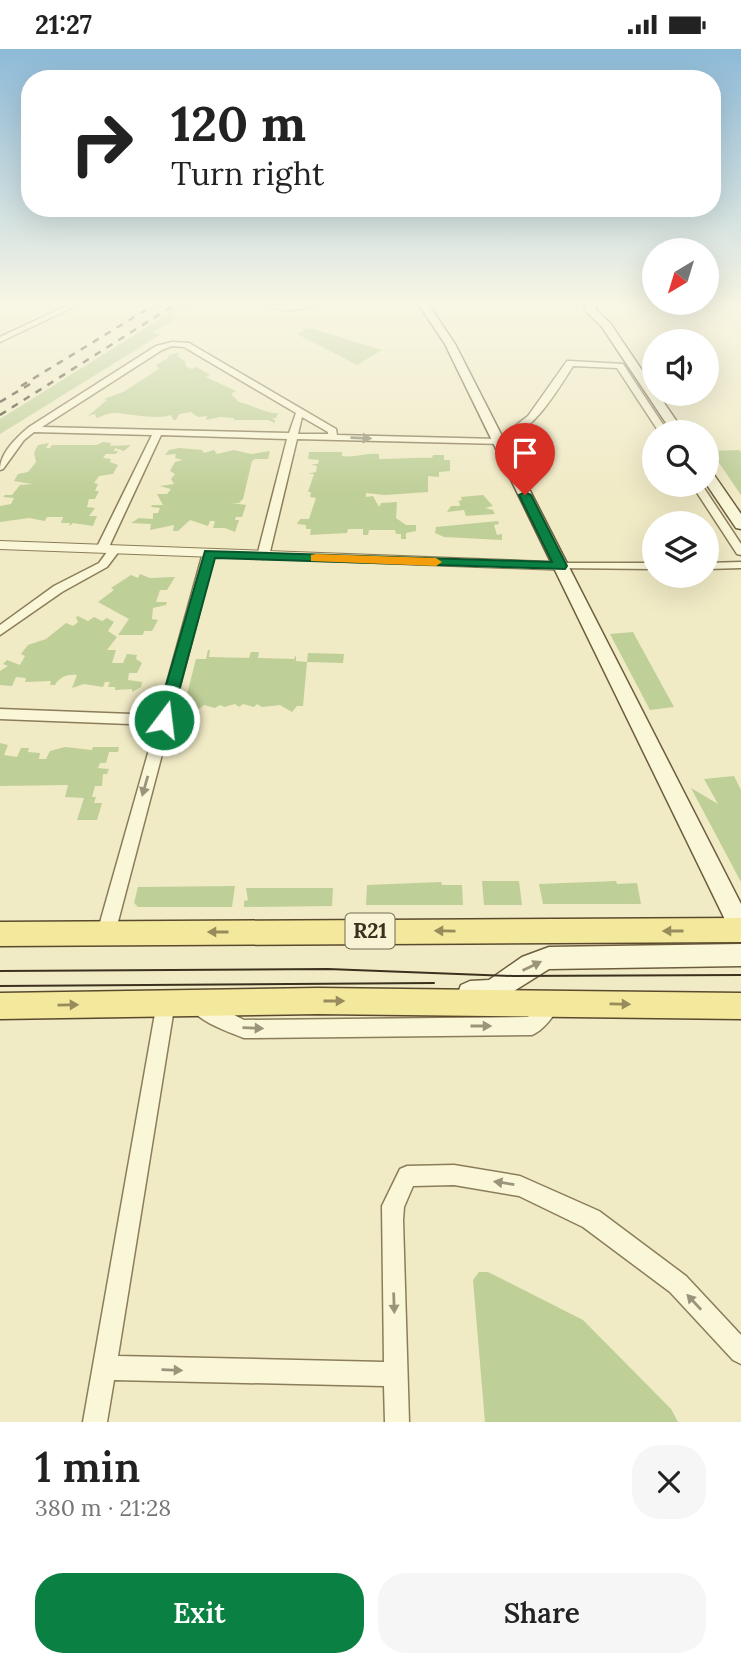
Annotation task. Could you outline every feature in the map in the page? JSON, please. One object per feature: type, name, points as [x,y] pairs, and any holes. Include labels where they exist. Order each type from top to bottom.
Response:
[{"type":"main road","points":[[461,366],[741,929]]},
{"type":"main road","points":[[634,366],[670,420]]},
{"type":"main road","points":[[719,493],[741,525]]},
{"type":"main road","name":"R21","points":[[0,934],[741,929]]},
{"type":"main road","points":[[425,1002],[446,993],[493,992],[531,964],[549,958],[741,955]]},
{"type":"main road","points":[[0,1006],[179,1002],[741,1006]]},
{"type":"street","points":[[0,467],[21,437],[131,366]]},
{"type":"street","points":[[222,366],[333,431],[332,437]]},
{"type":"street","points":[[32,429],[500,442],[516,435],[544,405],[568,366]]},
{"type":"street","points":[[620,366],[655,420]]},
{"type":"street","points":[[263,556],[297,418],[301,412]]},
{"type":"street","points":[[86,572],[104,549],[158,432]]},
{"type":"street","points":[[705,497],[741,552]]},
{"type":"street","points":[[0,545],[560,566],[642,566]]},
{"type":"street","points":[[0,631],[31,607],[86,572],[103,565],[104,549]]},
{"type":"street","points":[[106,933],[209,554]]},
{"type":"street","points":[[719,566],[741,565]]},
{"type":"street","points":[[0,714],[164,720]]},
{"type":"street","points":[[95,1422],[179,1002],[244,1028],[532,1025],[552,1003]]},
{"type":"street","points":[[397,1422],[392,1220],[396,1199],[407,1176],[454,1175],[520,1186],[591,1219],[678,1284],[741,1352]]},
{"type":"street","points":[[104,1369],[396,1374]]},
{"type":"green space","points":[[85,366],[110,366],[0,434],[0,419]]},
{"type":"green space","points":[[157,366],[186,366],[191,369],[196,367],[210,375],[206,377],[236,391],[231,394],[239,402],[278,413],[276,418],[271,418],[275,423],[268,420],[234,420],[220,417],[206,420],[207,416],[198,417],[191,412],[179,414],[176,420],[173,420],[171,415],[151,417],[113,413],[96,418],[95,414],[88,416],[107,400],[104,399],[123,392],[159,369]]},
{"type":"green space","points":[[49,443],[46,448],[50,448],[52,445],[96,445],[111,443],[110,446],[131,445],[124,451],[115,448],[114,451],[118,451],[116,454],[106,454],[103,458],[111,459],[110,462],[118,465],[113,474],[99,476],[94,483],[98,484],[95,491],[99,491],[95,499],[89,499],[87,507],[95,508],[89,516],[97,516],[93,526],[73,523],[69,526],[70,523],[61,523],[63,517],[47,517],[45,521],[29,518],[0,522],[0,506],[11,504],[14,498],[3,497],[12,495],[20,485],[32,484],[14,481],[18,474],[28,472],[36,462],[34,453],[38,445]]},
{"type":"green space","points":[[169,450],[202,450],[204,453],[214,450],[217,454],[234,450],[251,454],[270,451],[268,459],[252,461],[243,499],[239,503],[232,503],[246,505],[242,517],[236,517],[235,520],[239,520],[235,532],[225,528],[213,528],[215,521],[210,521],[208,526],[190,520],[178,531],[173,531],[174,525],[150,530],[151,524],[131,523],[139,518],[153,519],[153,513],[158,513],[160,508],[151,507],[163,505],[157,494],[167,494],[171,489],[160,486],[174,484],[171,479],[175,474],[170,471],[175,462],[183,460],[175,458],[176,454],[165,455]]},
{"type":"green space","points":[[719,451],[741,452],[741,495],[719,463]]},
{"type":"green space","points":[[309,452],[342,452],[342,456],[379,454],[379,459],[432,458],[433,455],[444,455],[444,460],[450,460],[450,471],[439,472],[439,477],[428,476],[428,492],[385,495],[366,493],[366,497],[373,496],[379,507],[381,503],[397,502],[396,518],[406,525],[416,525],[416,531],[406,533],[406,539],[401,539],[401,534],[396,534],[395,530],[369,530],[368,535],[363,535],[363,529],[348,529],[347,533],[310,535],[311,529],[297,524],[300,519],[309,519],[316,498],[310,497],[311,492],[308,492],[314,474],[308,474],[316,472],[317,466],[311,464],[318,464],[319,460],[308,459]]},
{"type":"green space","points":[[483,495],[493,506],[485,508],[493,510],[495,514],[466,516],[464,510],[447,512],[451,506],[460,506],[459,501],[454,502],[462,500],[461,497]]},
{"type":"green space","points":[[498,521],[499,524],[494,525],[497,535],[502,534],[502,540],[444,537],[435,533],[436,527]]},
{"type":"green space","points":[[140,574],[150,578],[175,577],[167,590],[160,590],[156,602],[167,602],[166,605],[153,608],[152,619],[158,620],[152,631],[144,631],[143,635],[118,635],[129,619],[98,602],[114,590],[111,588],[131,575],[138,578]]},
{"type":"green space","points":[[78,616],[88,621],[94,617],[102,621],[107,618],[114,622],[108,631],[117,637],[107,650],[116,650],[112,663],[123,663],[127,654],[137,655],[136,659],[142,663],[137,673],[129,673],[128,680],[142,682],[141,687],[132,692],[132,689],[115,690],[115,687],[108,687],[110,682],[105,682],[103,687],[84,684],[72,688],[77,675],[61,678],[55,685],[50,685],[51,681],[25,682],[26,678],[16,677],[12,686],[0,685],[0,671],[8,666],[3,664],[7,660],[20,665],[25,656],[21,654],[28,645],[46,639],[66,623],[73,626],[78,622]]},
{"type":"green space","points":[[633,632],[674,707],[650,710],[610,634]]},
{"type":"green space","points":[[208,650],[209,657],[249,658],[251,652],[259,652],[258,658],[294,659],[296,655],[296,661],[307,662],[303,706],[297,706],[292,712],[280,705],[262,707],[257,704],[254,707],[243,704],[239,707],[235,704],[215,708],[204,705],[199,709],[184,706],[196,659],[206,659]]},
{"type":"green space","points":[[308,653],[344,654],[343,663],[307,662]]},
{"type":"green space","points":[[0,743],[8,745],[4,755],[17,757],[21,748],[29,748],[28,752],[40,753],[39,759],[46,759],[50,751],[65,747],[92,750],[93,747],[119,747],[118,752],[109,752],[106,763],[100,763],[98,768],[109,769],[107,774],[103,774],[102,786],[95,786],[92,797],[96,797],[94,803],[102,803],[97,820],[77,820],[84,798],[65,797],[68,785],[0,786]]},
{"type":"green space","points":[[734,776],[741,790],[741,882],[691,788],[718,804],[704,779]]},
{"type":"green space","points":[[482,881],[519,881],[522,905],[484,905]]},
{"type":"green space","points":[[616,881],[617,884],[637,883],[641,904],[543,904],[539,884]]},
{"type":"green space","points":[[441,882],[442,885],[462,885],[463,905],[366,905],[367,885]]},
{"type":"green space","points":[[235,886],[232,907],[138,907],[134,903],[138,887]]},
{"type":"green space","points":[[246,888],[333,888],[332,906],[244,907],[244,901],[248,900]]},
{"type":"green space","points":[[479,1272],[488,1272],[583,1320],[671,1409],[678,1422],[485,1422],[473,1280]]},
{"type":"tram line","points":[[0,971],[328,969],[513,976],[741,975]]},
{"type":"tram line","points":[[0,986],[434,983]]},
{"type":"railway","points":[[21,386],[54,366]]},
{"type":"railway","points":[[0,415],[78,366]]},
{"type":"railway","points":[[0,402],[30,384]]},
{"type":"slow traffic","points":[[316,558],[436,562]]},
{"type":"route","points":[[164,720],[209,554],[560,566],[525,495]]}]
